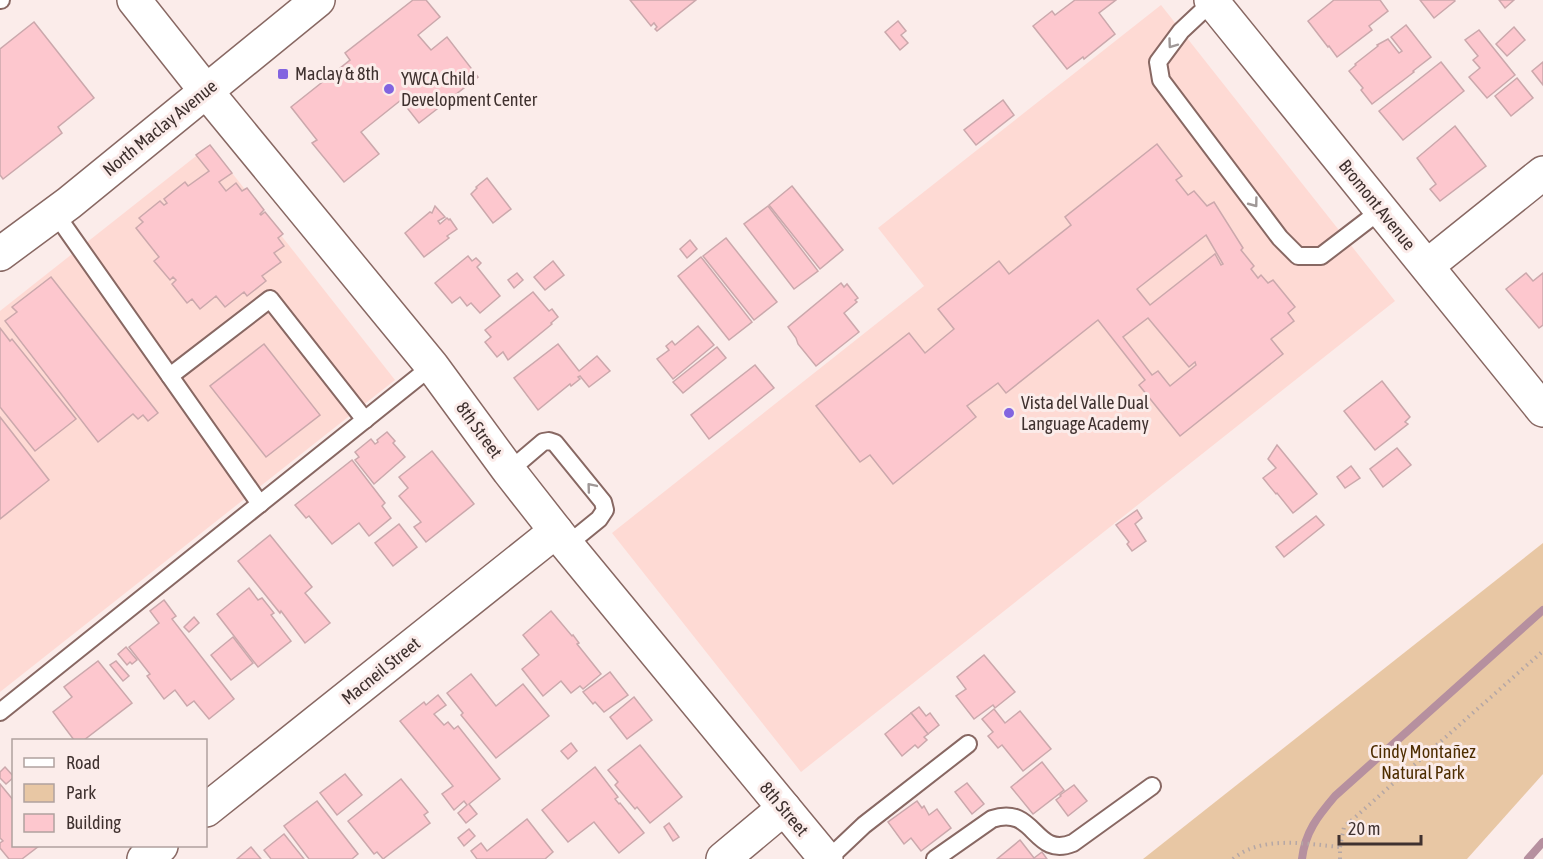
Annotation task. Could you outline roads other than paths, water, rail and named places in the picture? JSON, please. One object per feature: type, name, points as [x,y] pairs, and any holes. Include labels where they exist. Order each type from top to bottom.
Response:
[{"type":"street","name":"8th Street","points":[[134,0],[432,366],[509,471],[562,538],[827,859]]},
{"type":"street","name":"North Maclay Avenue","points":[[0,254],[55,213],[318,0]]},
{"type":"street","name":"Bromont Avenue","points":[[1212,1],[1543,410]]},
{"type":"street","points":[[1427,266],[1543,173]]},
{"type":"street","name":"Macneil Street","points":[[207,809],[562,538]]},
{"type":"street","points":[[723,859],[784,808]]},
{"type":"street","points":[[144,859],[160,847]]},
{"type":"lane","points":[[1212,1],[1181,32],[1158,62],[1161,80],[1280,238],[1298,256],[1321,256],[1381,210]]},
{"type":"lane","points":[[55,213],[260,504]]},
{"type":"lane","points":[[170,376],[270,299],[365,420]]},
{"type":"lane","points":[[0,712],[432,366]]},
{"type":"lane","points":[[509,471],[543,442],[549,441],[555,443],[603,502],[605,510],[599,519],[562,538]]},
{"type":"lane","points":[[827,859],[864,825],[968,744]]},
{"type":"lane","points":[[935,859],[999,816],[1013,817],[1025,823],[1051,846],[1066,846],[1152,786]]},
{"type":"waterway","points":[[1302,859],[1313,825],[1335,796],[1543,610]]},
{"type":"waterway","points":[[1528,859],[1543,842]]},
{"type":"place","name":"Maclay & 8th","points":[[283,74]]},
{"type":"place","name":"YWCA Child Development Center","points":[[389,89]]},
{"type":"place","name":"Vista del Valle Dual Language Academy","points":[[1009,413]]},
{"type":"park label","name":"Cindy Montañez Natural Park","points":[[1423,762]]}]
